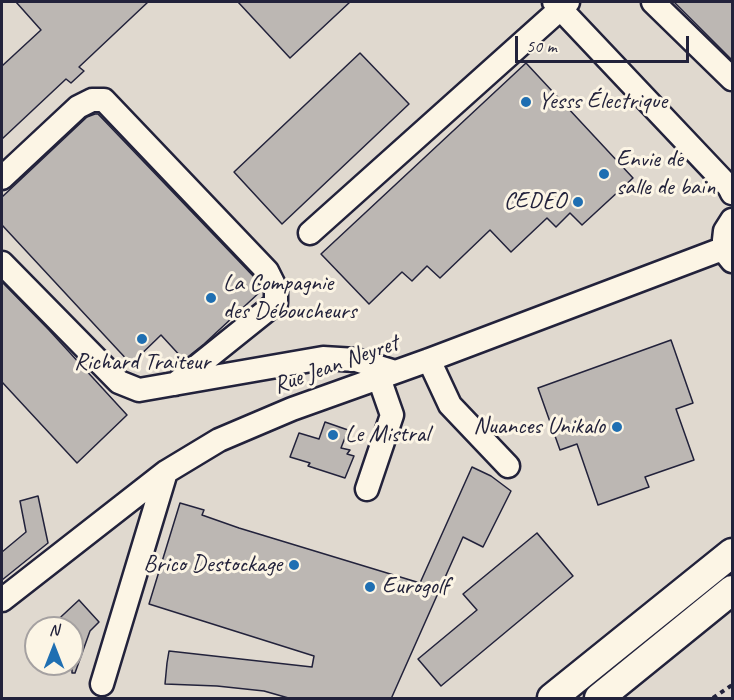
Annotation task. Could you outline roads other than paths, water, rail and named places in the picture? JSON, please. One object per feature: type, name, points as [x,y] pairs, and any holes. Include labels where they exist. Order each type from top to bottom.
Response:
[{"type":"main road","points":[[552,699],[732,553]]},
{"type":"main road","points":[[598,699],[732,590]]},
{"type":"street","points":[[653,2],[732,79]]},
{"type":"street","points":[[310,233],[561,4],[729,187],[732,194]]},
{"type":"street","points":[[2,178],[78,107],[92,100],[104,100],[267,271],[276,289],[276,303],[175,384]]},
{"type":"street","name":"Rue Jean Neyret","points":[[2,600],[165,472],[219,440],[292,409],[729,255],[724,240],[725,231],[732,220]]},
{"type":"street","points":[[2,263],[119,382],[139,390],[323,358],[356,360],[387,375],[392,416],[367,489]]},
{"type":"street","points":[[429,360],[450,405],[508,466]]},
{"type":"street","points":[[102,684],[165,472]]},
{"type":"place","name":"Yesss Électrique","points":[[526,102]]},
{"type":"place","name":"Envie de salle de bain","points":[[604,174]]},
{"type":"place","name":"CEDEO","points":[[578,202]]},
{"type":"place","name":"La Compagnie des Déboucheurs","points":[[211,298]]},
{"type":"place","name":"Richard Traiteur","points":[[142,339]]},
{"type":"place","name":"Nuances Unikalo","points":[[617,427]]},
{"type":"place","name":"Le Mistral","points":[[333,435]]},
{"type":"place","name":"Brico Destockage","points":[[294,565]]},
{"type":"place","name":"Eurogolf","points":[[370,587]]}]
